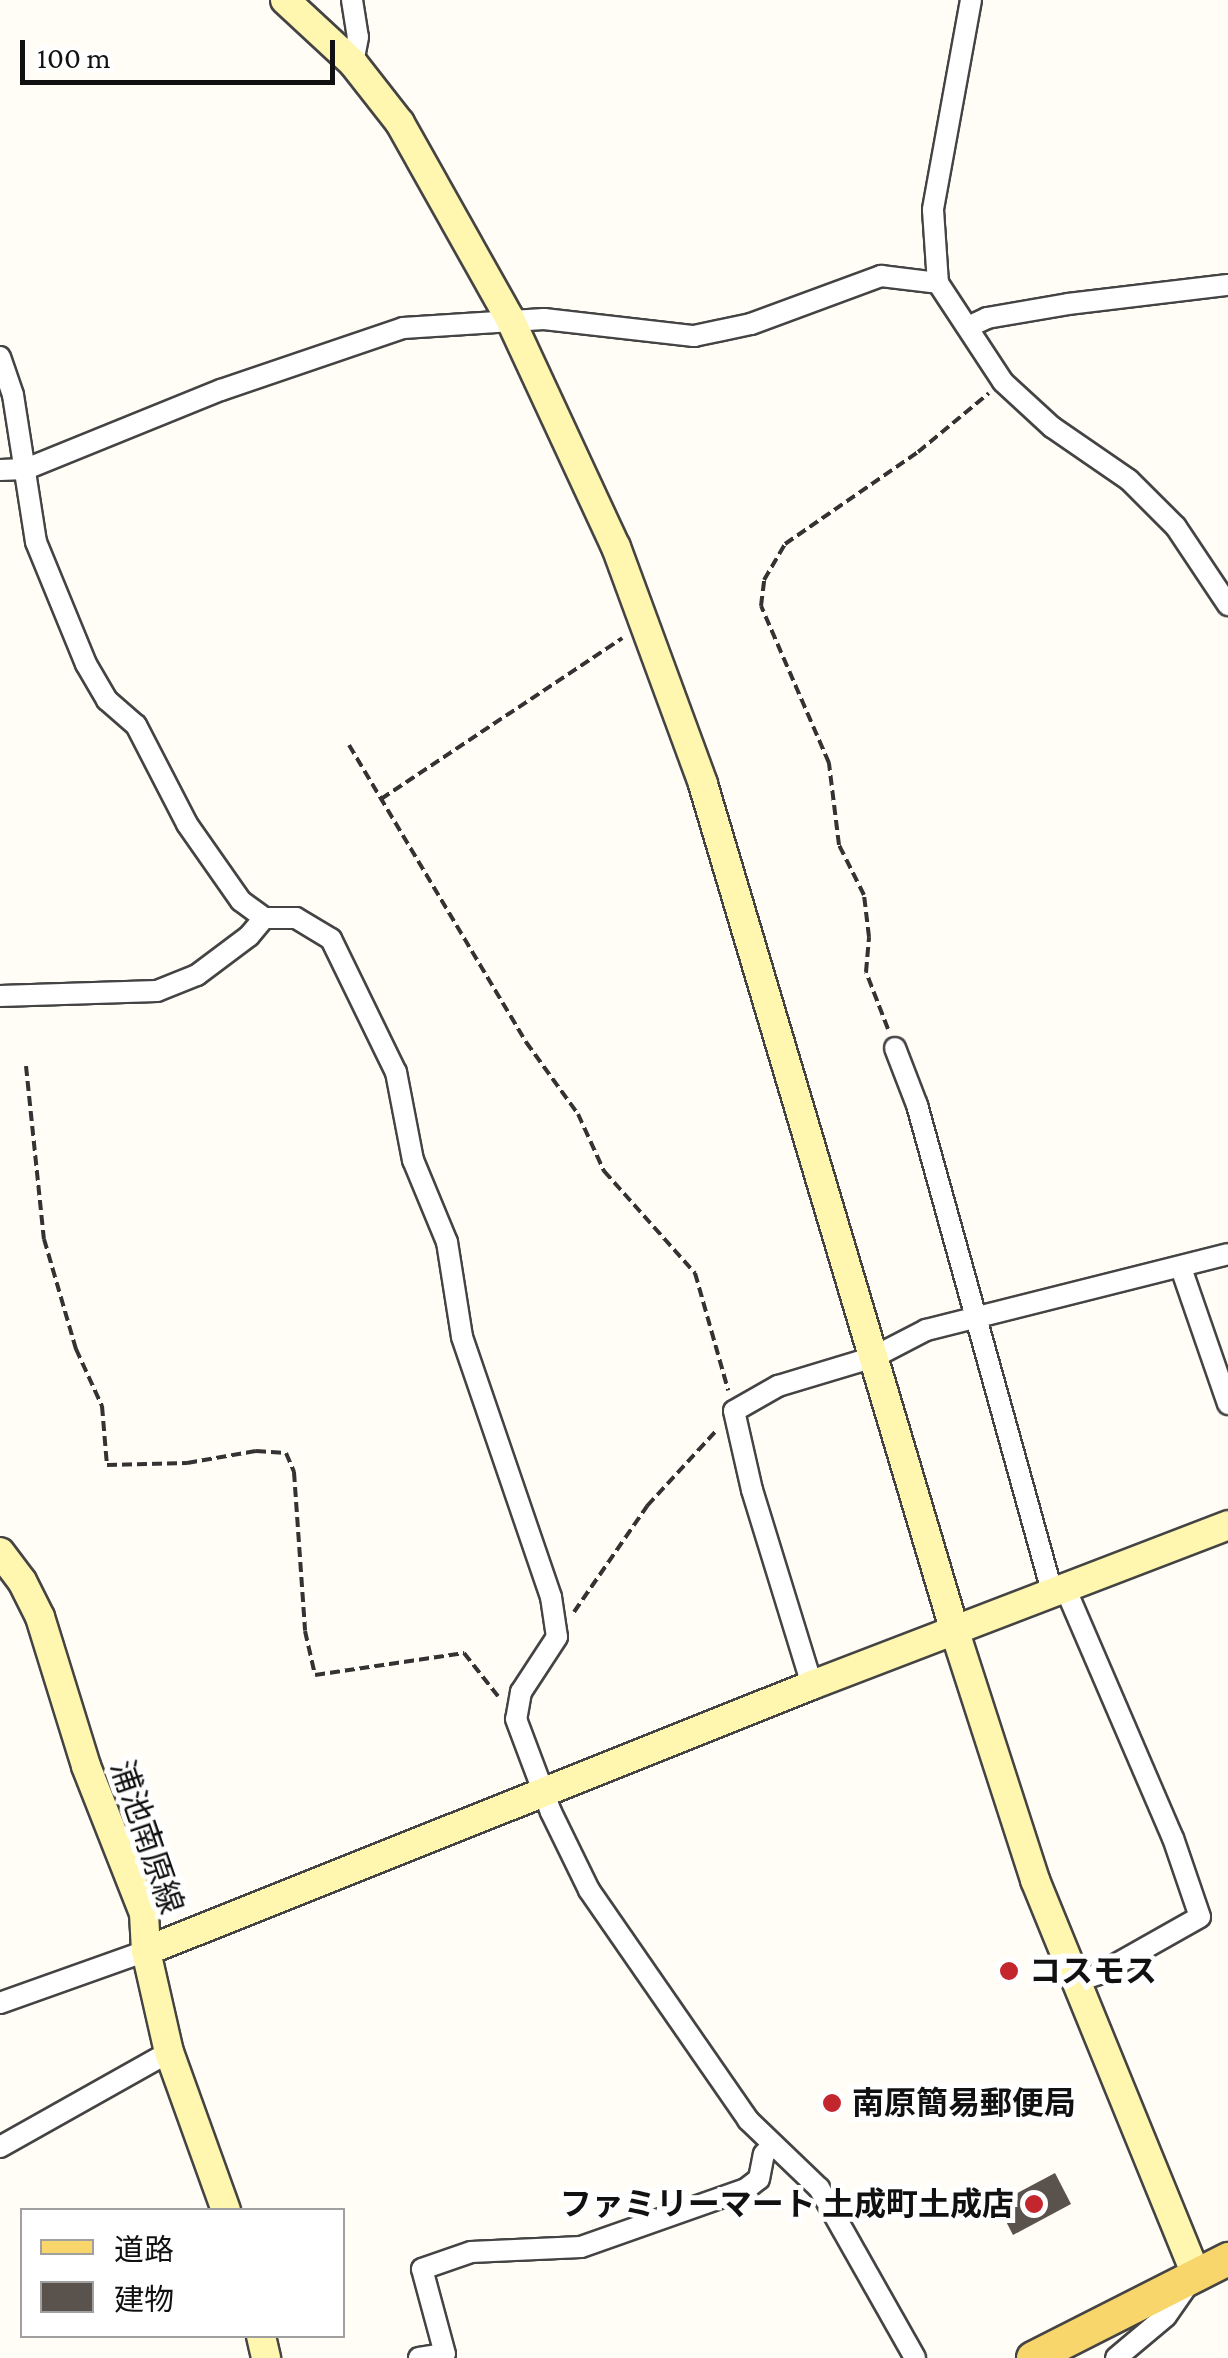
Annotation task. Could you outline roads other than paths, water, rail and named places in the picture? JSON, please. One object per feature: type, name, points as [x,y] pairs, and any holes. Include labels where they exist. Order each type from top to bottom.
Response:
[{"type":"main road","points":[[1033,2358],[1228,2259]]},
{"type":"street","points":[[285,0],[354,63],[400,123],[510,319],[567,435],[645,623],[703,784],[955,1632],[1035,1880],[1196,2275],[1166,2316],[1116,2358]]},
{"type":"street","points":[[352,0],[358,37],[354,63]]},
{"type":"street","points":[[971,0],[933,210],[938,283],[1003,382],[1052,426],[1129,480],[1176,527],[1228,605]]},
{"type":"street","points":[[0,470],[26,470],[221,390],[404,328],[510,319],[694,336],[751,324],[881,276],[938,283]]},
{"type":"street","points":[[968,327],[987,318],[1068,304],[1228,285]]},
{"type":"street","points":[[0,357],[13,394],[36,542],[86,664],[107,700],[136,725],[187,824],[241,901],[264,918],[296,918],[331,939],[396,1072],[413,1160],[447,1242],[462,1338],[551,1597],[557,1636],[521,1692],[516,1719],[545,1792],[598,1905],[748,2120],[819,2188],[914,2358]]},
{"type":"street","points":[[0,996],[157,991],[197,975],[249,936],[264,918]]},
{"type":"street","points":[[895,1048],[917,1105],[974,1316],[1060,1592],[1173,1838],[1200,1917],[1099,1974],[1074,1982]]},
{"type":"street","points":[[812,1685],[752,1490],[749,1462],[734,1411],[778,1386],[874,1357],[926,1330],[1228,1254]]},
{"type":"street","points":[[1181,1268],[1228,1404]]},
{"type":"street","points":[[0,2004],[146,1951],[812,1685],[1228,1525]]},
{"type":"street","name":"浦池南原線","points":[[0,1552],[22,1581],[40,1617],[86,1766],[144,1913],[146,1951],[170,2052],[225,2208]]},
{"type":"street","points":[[0,2147],[170,2052]]},
{"type":"street","points":[[419,2358],[446,2354],[422,2269],[471,2252],[581,2248],[655,2222],[746,2189],[760,2179],[764,2154],[773,2145]]},
{"type":"place","name":"コスモス","points":[[1009,1971]]},
{"type":"place","name":"南原簡易郵便局","points":[[832,2103]]},
{"type":"place","name":"ファミリーマート 土成町土成店","points":[[1034,2204]]}]
